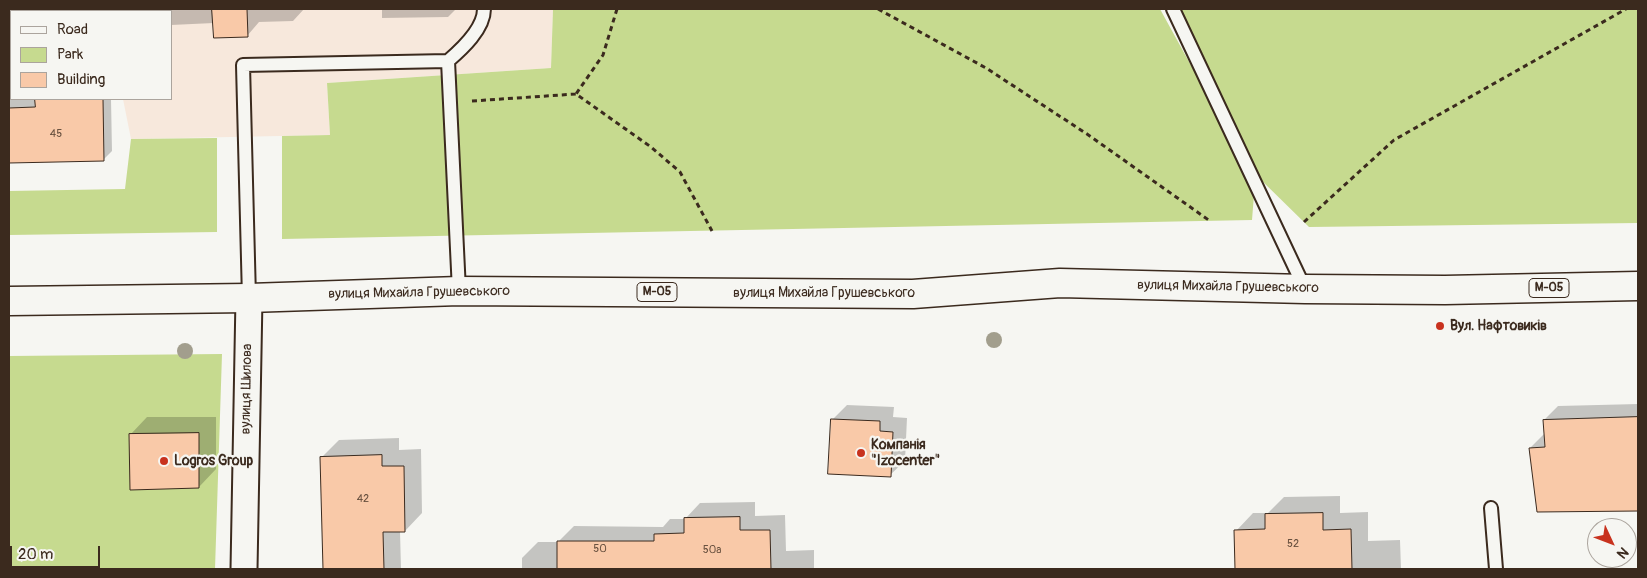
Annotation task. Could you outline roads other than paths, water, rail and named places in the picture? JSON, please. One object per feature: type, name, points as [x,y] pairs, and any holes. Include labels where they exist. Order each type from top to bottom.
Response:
[{"type":"main road","name":"вулиця Михайла Грушевського","points":[[9,301],[249,298],[459,291],[913,294],[1060,283],[1305,289],[1445,290],[1638,286]]},
{"type":"street","name":"вулиця Шилова","points":[[244,569],[249,298]]},
{"type":"lane","points":[[249,298],[243,65],[448,61],[467,44],[484,16],[484,9]]},
{"type":"lane","points":[[1173,9],[1305,289]]},
{"type":"lane","points":[[448,61],[459,291]]},
{"type":"lane","points":[[1491,508],[1496,569]]},
{"type":"place","name":"Вул. Нафтовиків","points":[[1440,326]]},
{"type":"place","name":"Компанія \"Izocenter\"","points":[[861,453]]},
{"type":"place","name":"Logros Group","points":[[164,461]]}]
